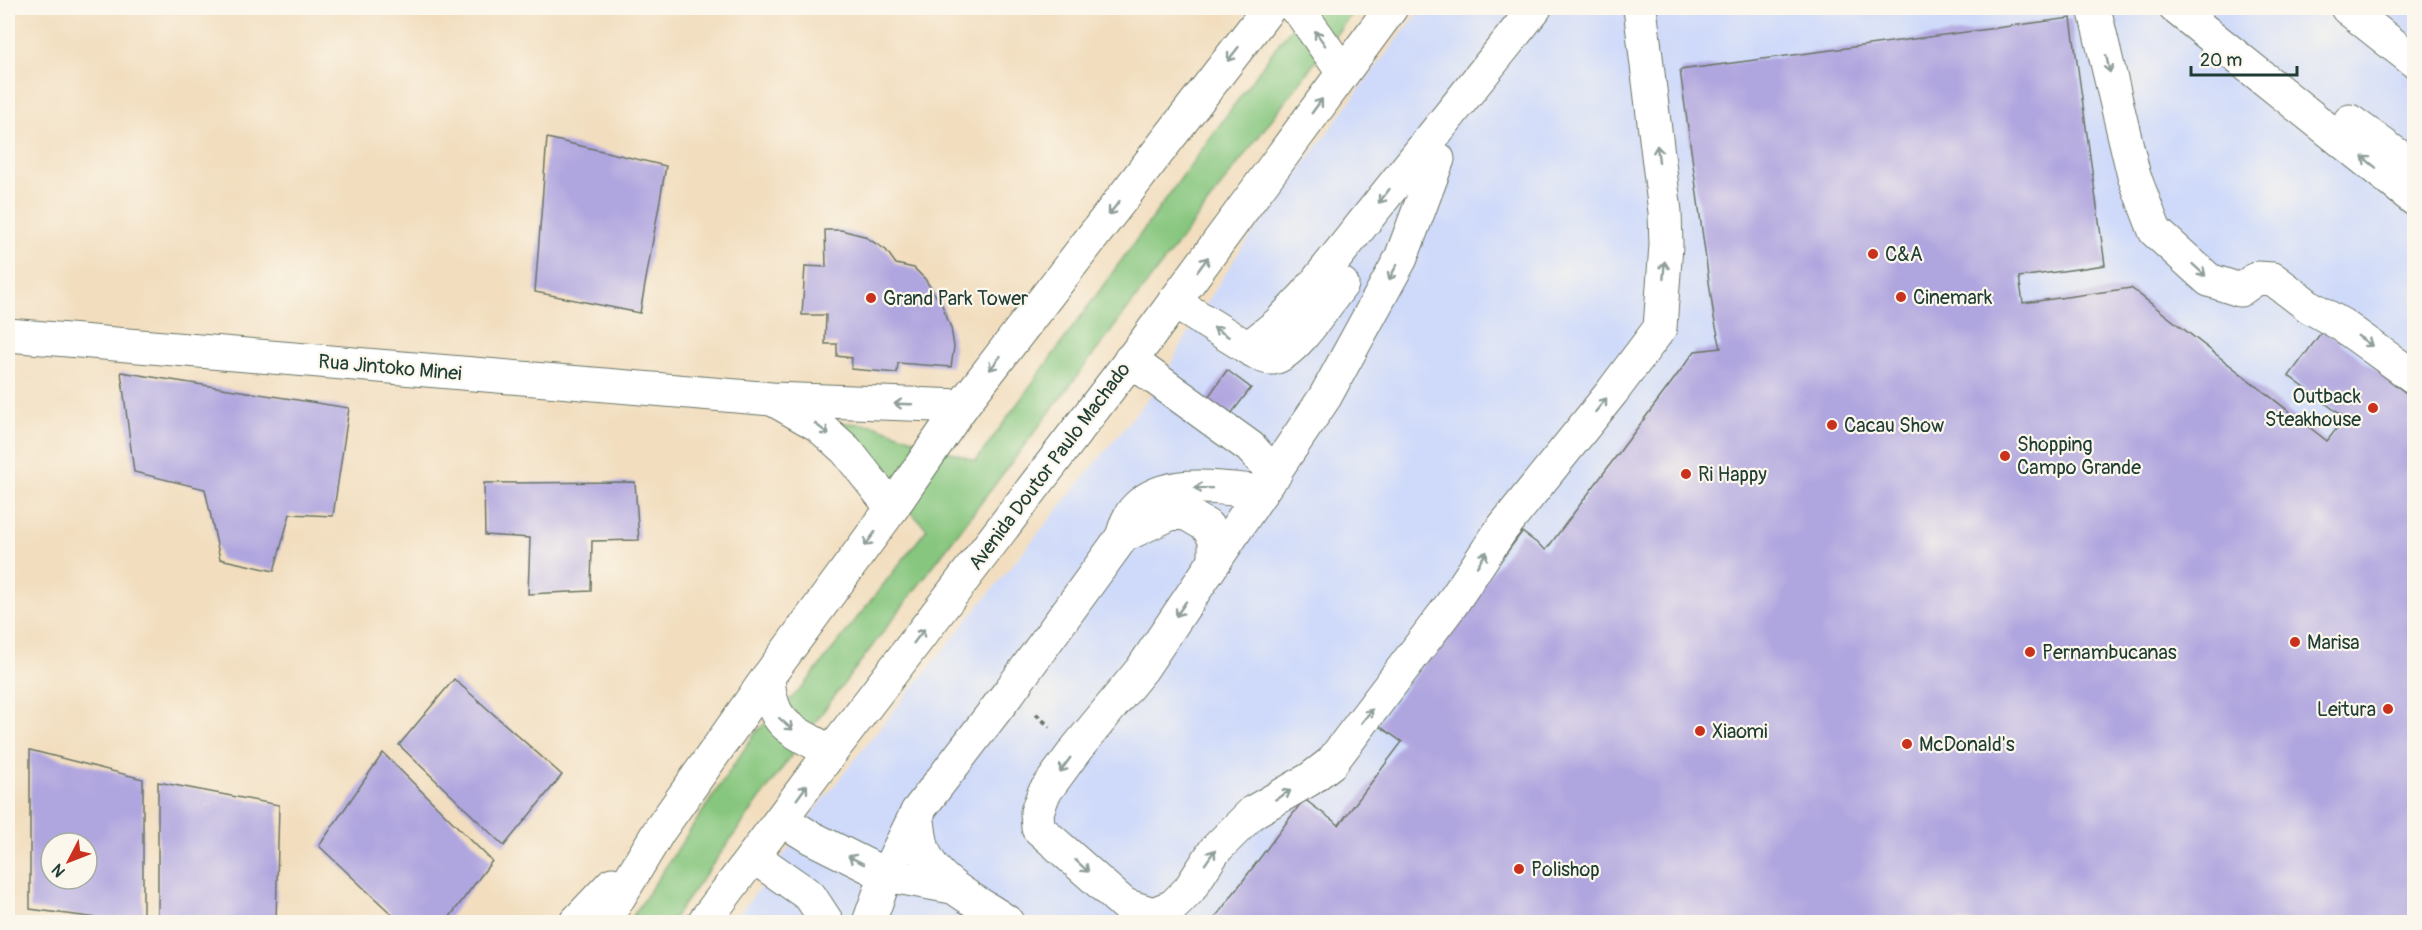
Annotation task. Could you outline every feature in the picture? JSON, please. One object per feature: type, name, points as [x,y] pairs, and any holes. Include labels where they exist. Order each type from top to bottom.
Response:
[{"type":"street","points":[[604,922],[659,831],[892,508],[962,406],[1269,8]]},
{"type":"street","points":[[1295,8],[1342,71]]},
{"type":"street","name":"Avenida Doutor Paulo Machado","points":[[704,922],[1174,302],[1342,71],[1391,8]]},
{"type":"street","points":[[1174,302],[1248,348],[1279,323],[1310,307],[1429,154],[1535,8]]},
{"type":"street","points":[[1429,154],[1401,258],[1334,379],[1274,474],[1183,605],[1142,669],[1077,748],[1044,793],[1037,812],[1038,828],[1125,905],[1153,914],[1173,906],[1189,890],[1215,850],[1253,812],[1310,779],[1331,763],[1425,640],[1501,530],[1612,392],[1660,328],[1666,245],[1665,212],[1640,8]]},
{"type":"street","points":[[2094,8],[2134,176],[2155,231],[2209,280],[2240,290],[2257,278],[2273,279],[2310,307],[2342,325],[2415,378]]},
{"type":"street","points":[[2175,8],[2415,199]]},
{"type":"street","points":[[2347,8],[2415,61]]},
{"type":"street","points":[[2271,83],[2357,125],[2415,167]]},
{"type":"street","points":[[1310,307],[1334,379]]},
{"type":"street","name":"Rua Jintoko Minei","points":[[8,335],[772,399],[962,406]]},
{"type":"street","points":[[1137,351],[1250,447],[1274,474]]},
{"type":"street","name":"Rua Jintoko Minei","points":[[772,399],[818,425],[846,450],[892,508]]},
{"type":"street","points":[[869,922],[886,875],[917,812],[1010,691],[1122,537],[1127,521],[1136,507],[1158,493],[1186,488],[1225,488],[1274,474]]},
{"type":"street","points":[[1122,537],[1172,513],[1187,514],[1208,526],[1215,539],[1215,561]]},
{"type":"street","points":[[768,677],[769,699],[772,709],[780,719],[788,727],[831,752]]},
{"type":"street","points":[[917,812],[925,855],[952,887]]},
{"type":"street","points":[[782,820],[810,837],[886,875],[952,887],[984,905],[1007,922]]},
{"type":"street","points":[[576,922],[659,831]]},
{"type":"street","points":[[754,857],[810,896],[827,922]]},
{"type":"path","points":[[1032,711],[1053,730]]},
{"type":"shaded area","name":"Shopping Campo Grande","points":[[1422,8],[2414,8],[2414,922],[732,922],[768,878],[811,815],[882,725],[1158,386],[1239,252]]},
{"type":"green space","points":[[1308,8],[1356,8],[830,702],[671,922],[629,922],[755,733],[803,687],[927,529],[868,466],[832,422],[873,425],[976,461],[1279,43]]},
{"type":"building","name":"Shopping Campo Grande","points":[[2071,18],[2105,265],[2019,277],[2023,303],[2131,288],[2327,441],[2345,418],[2289,376],[2323,330],[2414,399],[2414,922],[1212,922],[1304,799],[1339,825],[1402,742],[1378,725],[1522,532],[1546,550],[1695,351],[1721,348],[1714,318],[1680,70]]},
{"type":"building","points":[[547,138],[666,166],[640,313],[535,292]]},
{"type":"building","name":"Grand Park Tower","points":[[825,230],[841,230],[864,236],[886,250],[896,264],[914,268],[925,279],[942,305],[951,328],[954,347],[951,367],[898,363],[897,373],[851,369],[852,358],[837,356],[837,344],[825,344],[826,315],[802,315],[805,266],[826,267]]},
{"type":"building","points":[[1227,370],[1251,388],[1218,431],[1197,413]]},
{"type":"building","points":[[121,372],[349,408],[333,516],[290,514],[274,571],[220,559],[205,489],[134,472]]},
{"type":"building","points":[[635,482],[639,540],[592,541],[591,591],[528,594],[530,538],[485,535],[484,483]]},
{"type":"building","points":[[454,679],[562,775],[504,846],[399,745]]},
{"type":"building","points":[[30,750],[143,779],[143,922],[127,922],[30,909]]},
{"type":"building","points":[[383,753],[492,861],[446,922],[400,922],[319,846]]},
{"type":"building","points":[[158,782],[279,805],[276,922],[158,922]]},
{"type":"place","name":"C&A","points":[[1873,254]]},
{"type":"place","name":"Cinemark","points":[[1901,297]]},
{"type":"place","name":"Grand Park Tower","points":[[871,298]]},
{"type":"place","name":"Outback Steakhouse","points":[[2373,408]]},
{"type":"place","name":"Cacau Show","points":[[1832,425]]},
{"type":"place","name":"Shopping Campo Grande","points":[[2005,456]]},
{"type":"place","name":"Ri Happy","points":[[1686,474]]},
{"type":"place","name":"Marisa","points":[[2295,642]]},
{"type":"place","name":"Pernambucanas","points":[[2030,652]]},
{"type":"place","name":"Leitura","points":[[2388,709]]},
{"type":"place","name":"Xiaomi","points":[[1700,731]]},
{"type":"place","name":"McDonald's","points":[[1907,744]]},
{"type":"place","name":"Polishop","points":[[1519,869]]}]
